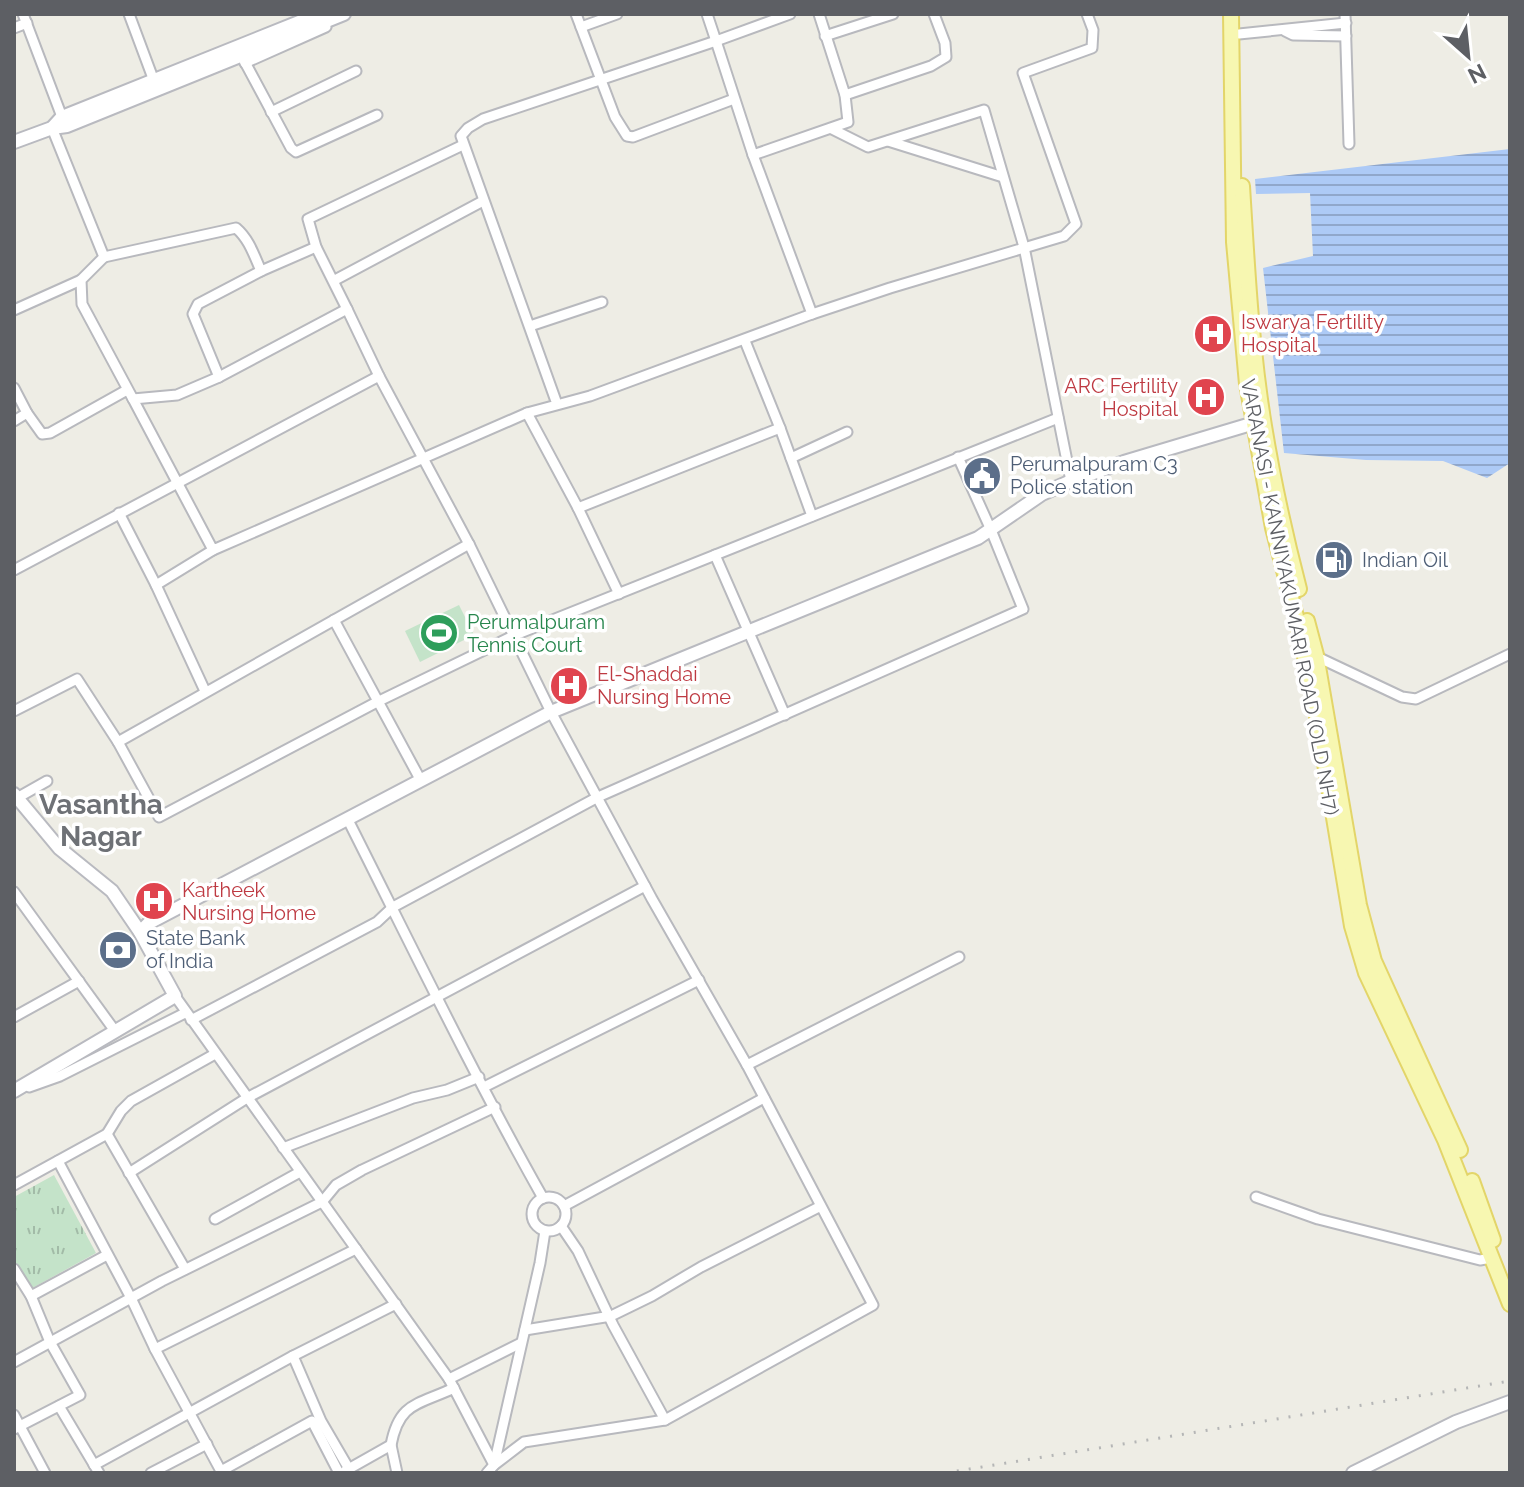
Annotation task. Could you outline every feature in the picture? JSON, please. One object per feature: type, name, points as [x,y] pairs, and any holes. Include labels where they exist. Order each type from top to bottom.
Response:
[{"type":"main road","name":"VARANASI - KANNIYAKUMARI ROAD (OLD NH7)","points":[[1231,14],[1234,242],[1258,425],[1310,655],[1359,905],[1374,961],[1448,1120],[1509,1292]]},
{"type":"main road","name":"VARANASI - KANNIYAKUMARI ROAD (OLD NH7)","points":[[1239,14],[1241,181],[1258,425]]},
{"type":"main road","name":"VARANASI - KANNIYAKUMARI ROAD (OLD NH7)","points":[[1310,655],[1349,910],[1359,949],[1389,1024],[1445,1140],[1491,1258],[1509,1292]]},
{"type":"street","points":[[129,14],[154,81]]},
{"type":"street","points":[[241,55],[319,14]]},
{"type":"street","points":[[14,142],[52,128],[67,126],[344,14]]},
{"type":"street","points":[[576,14],[600,80],[621,130],[627,136],[633,137],[734,99]]},
{"type":"street","points":[[581,27],[617,14]]},
{"type":"street","points":[[707,14],[753,155],[812,314]]},
{"type":"street","points":[[557,404],[461,136],[483,119],[790,14]]},
{"type":"street","points":[[753,155],[848,122],[845,95],[819,14]]},
{"type":"street","points":[[825,36],[893,14]]},
{"type":"street","points":[[845,95],[931,66],[946,57],[945,43],[934,14]]},
{"type":"street","points":[[156,585],[213,550],[527,413],[590,396],[812,314],[1064,236],[1076,224],[1023,73],[1092,48],[1093,30],[1087,14]]},
{"type":"street","points":[[1239,34],[1285,31],[1294,26],[1346,18],[1349,144]]},
{"type":"street","points":[[14,28],[25,19],[62,117]]},
{"type":"street","points":[[52,128],[62,117],[154,81],[333,25]]},
{"type":"street","points":[[1285,31],[1293,35],[1346,36]]},
{"type":"street","points":[[241,55],[296,152],[377,115]]},
{"type":"street","points":[[271,112],[356,71]]},
{"type":"street","points":[[832,129],[868,147],[984,110],[1024,247],[1071,481]]},
{"type":"street","points":[[52,128],[104,257]]},
{"type":"street","points":[[887,141],[1003,177]]},
{"type":"street","points":[[463,145],[308,219],[316,247],[335,280],[379,376],[515,635],[552,715],[747,1065],[873,1305],[665,1420],[524,1442],[491,1469]]},
{"type":"street","points":[[335,280],[483,201]]},
{"type":"street","points":[[14,310],[81,280],[104,257],[236,228],[251,246],[261,271]]},
{"type":"street","points":[[219,377],[193,314],[198,304],[316,247]]},
{"type":"street","points":[[81,280],[82,304],[213,550]]},
{"type":"street","points":[[530,326],[602,302]]},
{"type":"street","points":[[133,399],[177,395],[219,377],[347,309]]},
{"type":"street","points":[[745,341],[812,516]]},
{"type":"street","points":[[14,570],[379,376]]},
{"type":"street","points":[[14,388],[42,434],[50,433],[127,390]]},
{"type":"street","points":[[14,421],[27,413]]},
{"type":"street","points":[[527,413],[578,508],[619,594]]},
{"type":"street","points":[[14,711],[77,679],[118,742],[159,817],[377,702],[515,635],[1058,418]]},
{"type":"street","points":[[993,534],[1029,501],[1071,481],[1258,425]]},
{"type":"street","points":[[348,821],[420,779],[552,715],[993,534],[1061,493],[1258,425]]},
{"type":"street","points":[[578,508],[780,428]]},
{"type":"street","points":[[791,458],[847,432]]},
{"type":"street","points":[[14,1091],[60,1076],[377,922],[393,907],[598,797],[1023,609],[958,457]]},
{"type":"street","points":[[119,513],[205,691]]},
{"type":"street","points":[[118,742],[469,544]]},
{"type":"street","points":[[715,555],[785,715]]},
{"type":"street","points":[[334,620],[420,779]]},
{"type":"street","points":[[1310,655],[1402,697],[1416,699],[1510,654]]},
{"type":"street","points":[[140,932],[149,923],[552,715]]},
{"type":"street","points":[[47,781],[15,796],[59,848],[112,891],[140,932],[188,1016],[452,1383],[491,1469]]},
{"type":"street","points":[[348,821],[436,997],[543,1198]]},
{"type":"street","points":[[129,1173],[247,1098],[645,886]]},
{"type":"street","points":[[14,892],[115,1031]]},
{"type":"street","points":[[747,1065],[959,957]]},
{"type":"street","points":[[283,1148],[413,1098],[481,1082],[699,980]]},
{"type":"street","points":[[14,1017],[79,981]]},
{"type":"street","points":[[14,1091],[175,996]]},
{"type":"street","points":[[14,1185],[107,1134],[131,1101],[215,1054]]},
{"type":"street","points":[[564,1206],[764,1098]]},
{"type":"street","points":[[14,1362],[185,1269],[322,1202],[336,1185],[362,1170],[495,1107]]},
{"type":"street","points":[[107,1134],[185,1269]]},
{"type":"street","points":[[58,1161],[222,1472],[312,1421],[343,1472]]},
{"type":"street","points":[[215,1219],[300,1172]]},
{"type":"street","points":[[1256,1197],[1318,1219],[1480,1260],[1491,1258]]},
{"type":"street","points":[[543,1198],[553,1198],[564,1206],[566,1216],[555,1230],[545,1231],[537,1226],[532,1217],[536,1204],[543,1198]]},
{"type":"street","points":[[525,1330],[611,1316],[819,1207]]},
{"type":"street","points":[[561,1226],[578,1251],[613,1325],[665,1420]]},
{"type":"street","points":[[491,1469],[525,1330],[545,1231]]},
{"type":"street","points":[[155,1349],[356,1249]]},
{"type":"street","points":[[31,1296],[107,1255]]},
{"type":"street","points":[[14,1269],[31,1296],[50,1342],[80,1395],[17,1428]]},
{"type":"street","points":[[59,1406],[96,1469],[189,1411],[396,1304]]},
{"type":"street","points":[[397,1473],[391,1445],[395,1424],[403,1412],[521,1343]]},
{"type":"street","points":[[293,1356],[343,1472]]},
{"type":"street","points":[[1353,1473],[1456,1422],[1510,1402]]},
{"type":"street","points":[[14,1415],[17,1428],[45,1473]]},
{"type":"street","points":[[151,1473],[207,1444]]},
{"type":"street","points":[[343,1472],[391,1445]]},
{"type":"green space","name":"Perumalpuram Tennis Court","points":[[459,605],[474,635],[420,662],[405,631]]},
{"type":"green space","points":[[54,1175],[96,1253],[27,1291],[14,1268],[14,1197]]},
{"type":"water","points":[[1510,149],[1510,463],[1487,478],[1443,461],[1366,460],[1284,453],[1263,268],[1313,256],[1310,193],[1256,194],[1255,179]]},
{"type":"railway","points":[[945,1473],[1510,1381]]},
{"type":"place","name":"Iswarya Fertility Hospital","points":[[1213,334]]},
{"type":"place","name":"ARC Fertility Hospital","points":[[1206,397]]},
{"type":"place","name":"Perumalpuram C3 Police station","points":[[982,476]]},
{"type":"place","name":"Indian Oil","points":[[1334,560]]},
{"type":"place","name":"Perumalpuram Tennis Court","points":[[439,633]]},
{"type":"place","name":"El-Shaddai Nursing Home","points":[[569,686]]},
{"type":"place","name":"Kartheek Nursing Home","points":[[154,901]]},
{"type":"place","name":"State Bank of India","points":[[118,950]]},
{"type":"district","name":"Vasantha Nagar","points":[[101,820]]}]
